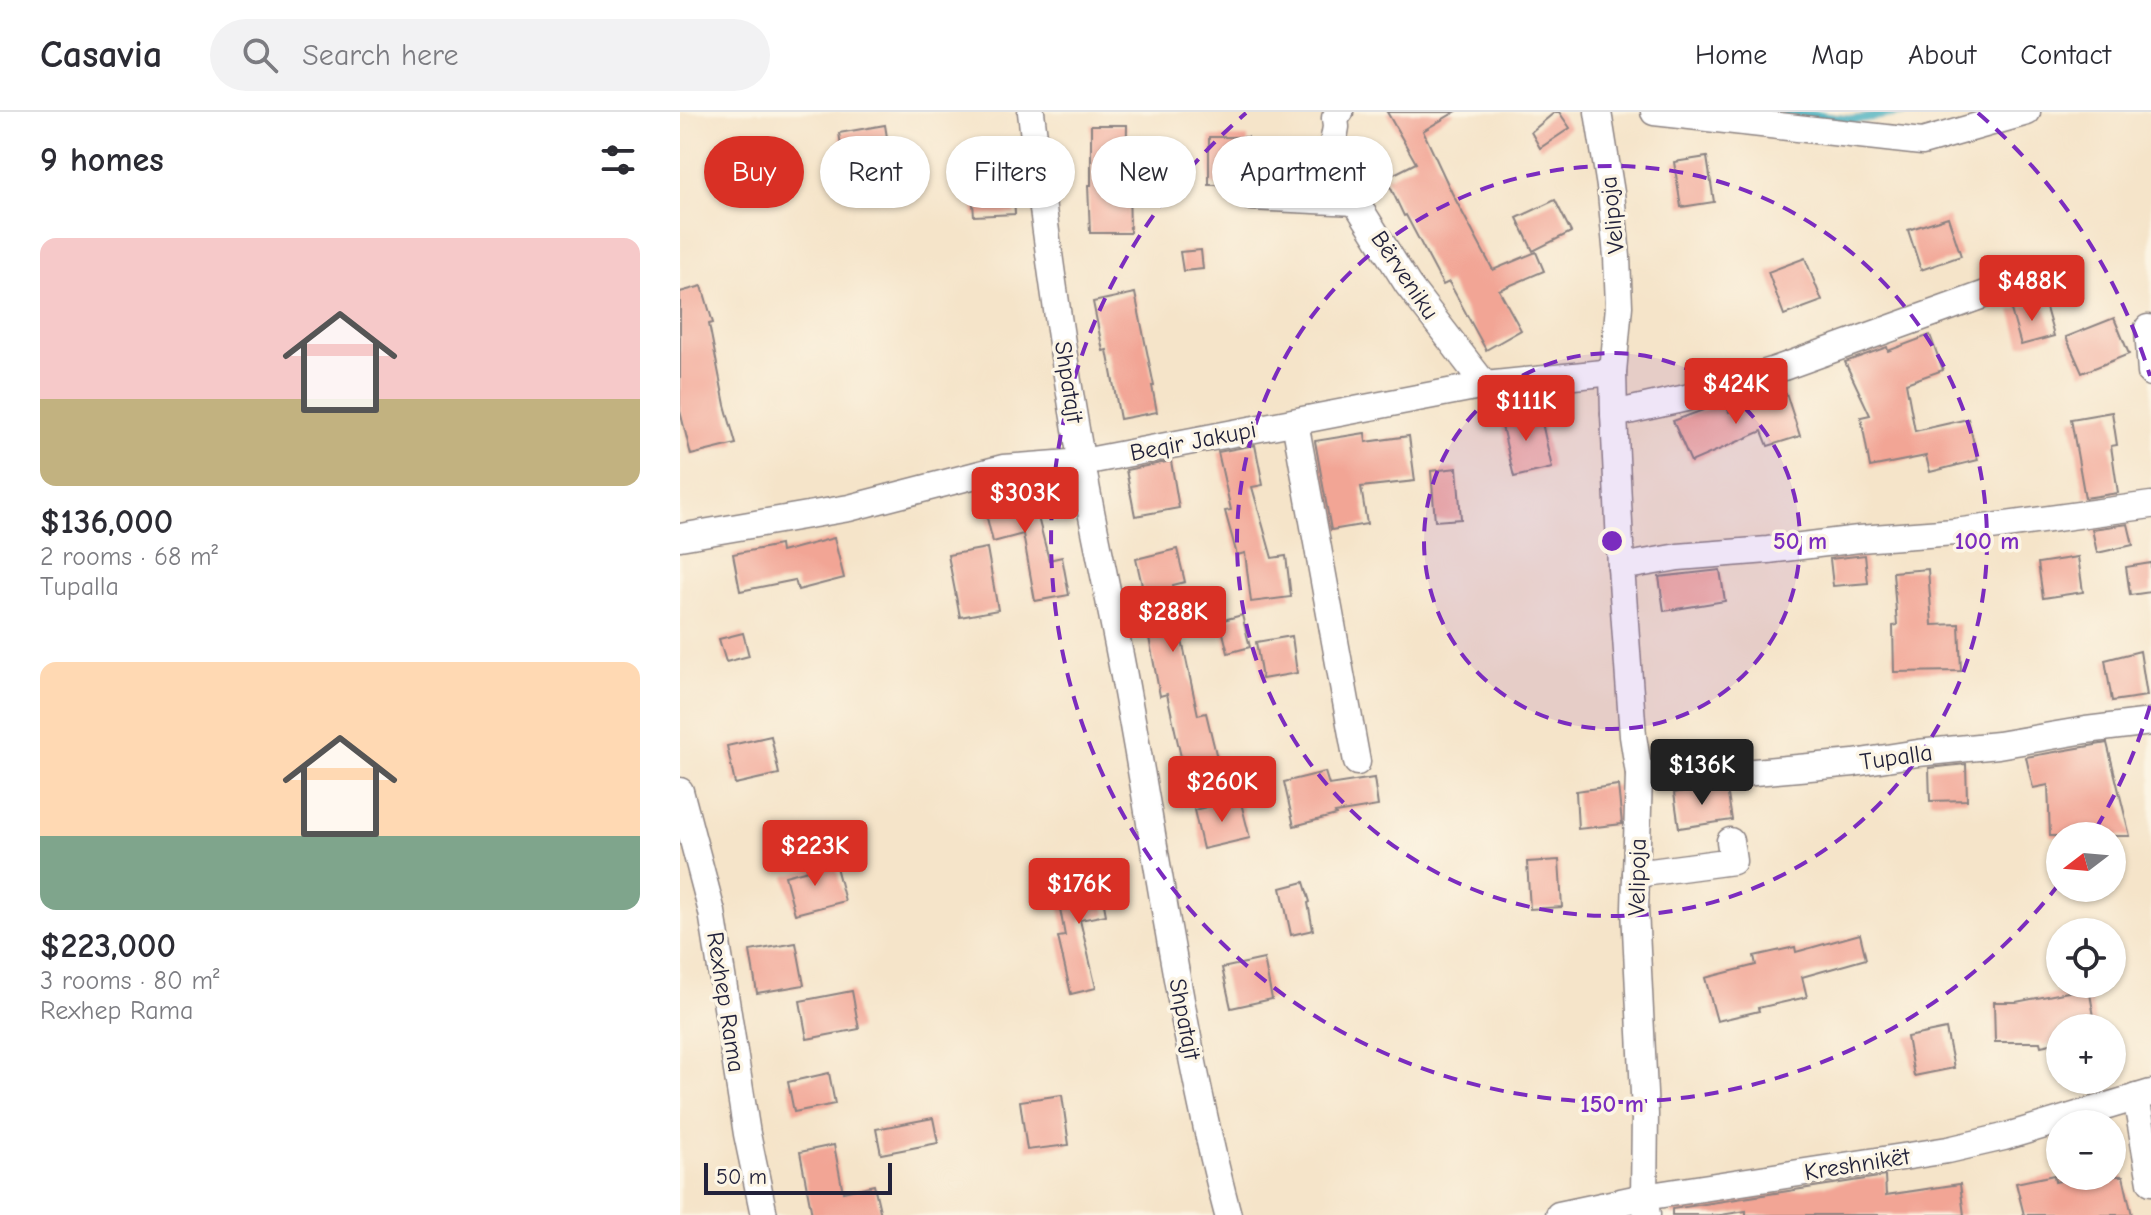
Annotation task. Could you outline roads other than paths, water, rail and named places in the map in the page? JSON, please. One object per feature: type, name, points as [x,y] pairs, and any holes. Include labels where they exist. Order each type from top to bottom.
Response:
[{"type":"street","name":"Shpatajt","points":[[1031,112],[1069,387],[1180,992],[1212,1155],[1228,1215]]},
{"type":"street","name":"Bërveniku","points":[[1334,136],[1335,118],[1340,112]]},
{"type":"street","name":"Velipoja","points":[[1598,112],[1617,257],[1619,306],[1613,372],[1614,414],[1621,567],[1633,736],[1639,774],[1635,909],[1645,1114],[1645,1206]]},
{"type":"street","points":[[1654,112],[1922,142],[2027,112]]},
{"type":"street","name":"Bërveniku","points":[[1360,208],[1408,285],[1485,385]]},
{"type":"street","points":[[1614,414],[1686,398],[1775,370],[2022,281]]},
{"type":"street","points":[[2148,328],[2151,373]]},
{"type":"street","name":"Beqir Jakupi","points":[[680,537],[849,508],[1003,468],[1083,462],[1485,385],[1613,372]]},
{"type":"street","points":[[1295,422],[1357,762]]},
{"type":"street","points":[[1621,567],[1678,557],[1955,532],[2151,505]]},
{"type":"street","name":"Tupalla","points":[[1639,774],[1743,773],[1854,763],[2151,722]]},
{"type":"street","name":"Rexhep Rama","points":[[680,791],[712,912],[747,1134],[764,1215]]},
{"type":"street","points":[[1636,874],[1733,861],[1730,841]]},
{"type":"street","points":[[2144,1095],[2151,1182]]},
{"type":"street","name":"Kreshnikët","points":[[1559,1215],[1645,1206],[1948,1150],[2004,1137],[2144,1095]]},
{"type":"waterway","points":[[1785,112],[1853,120],[1906,112]]}]
